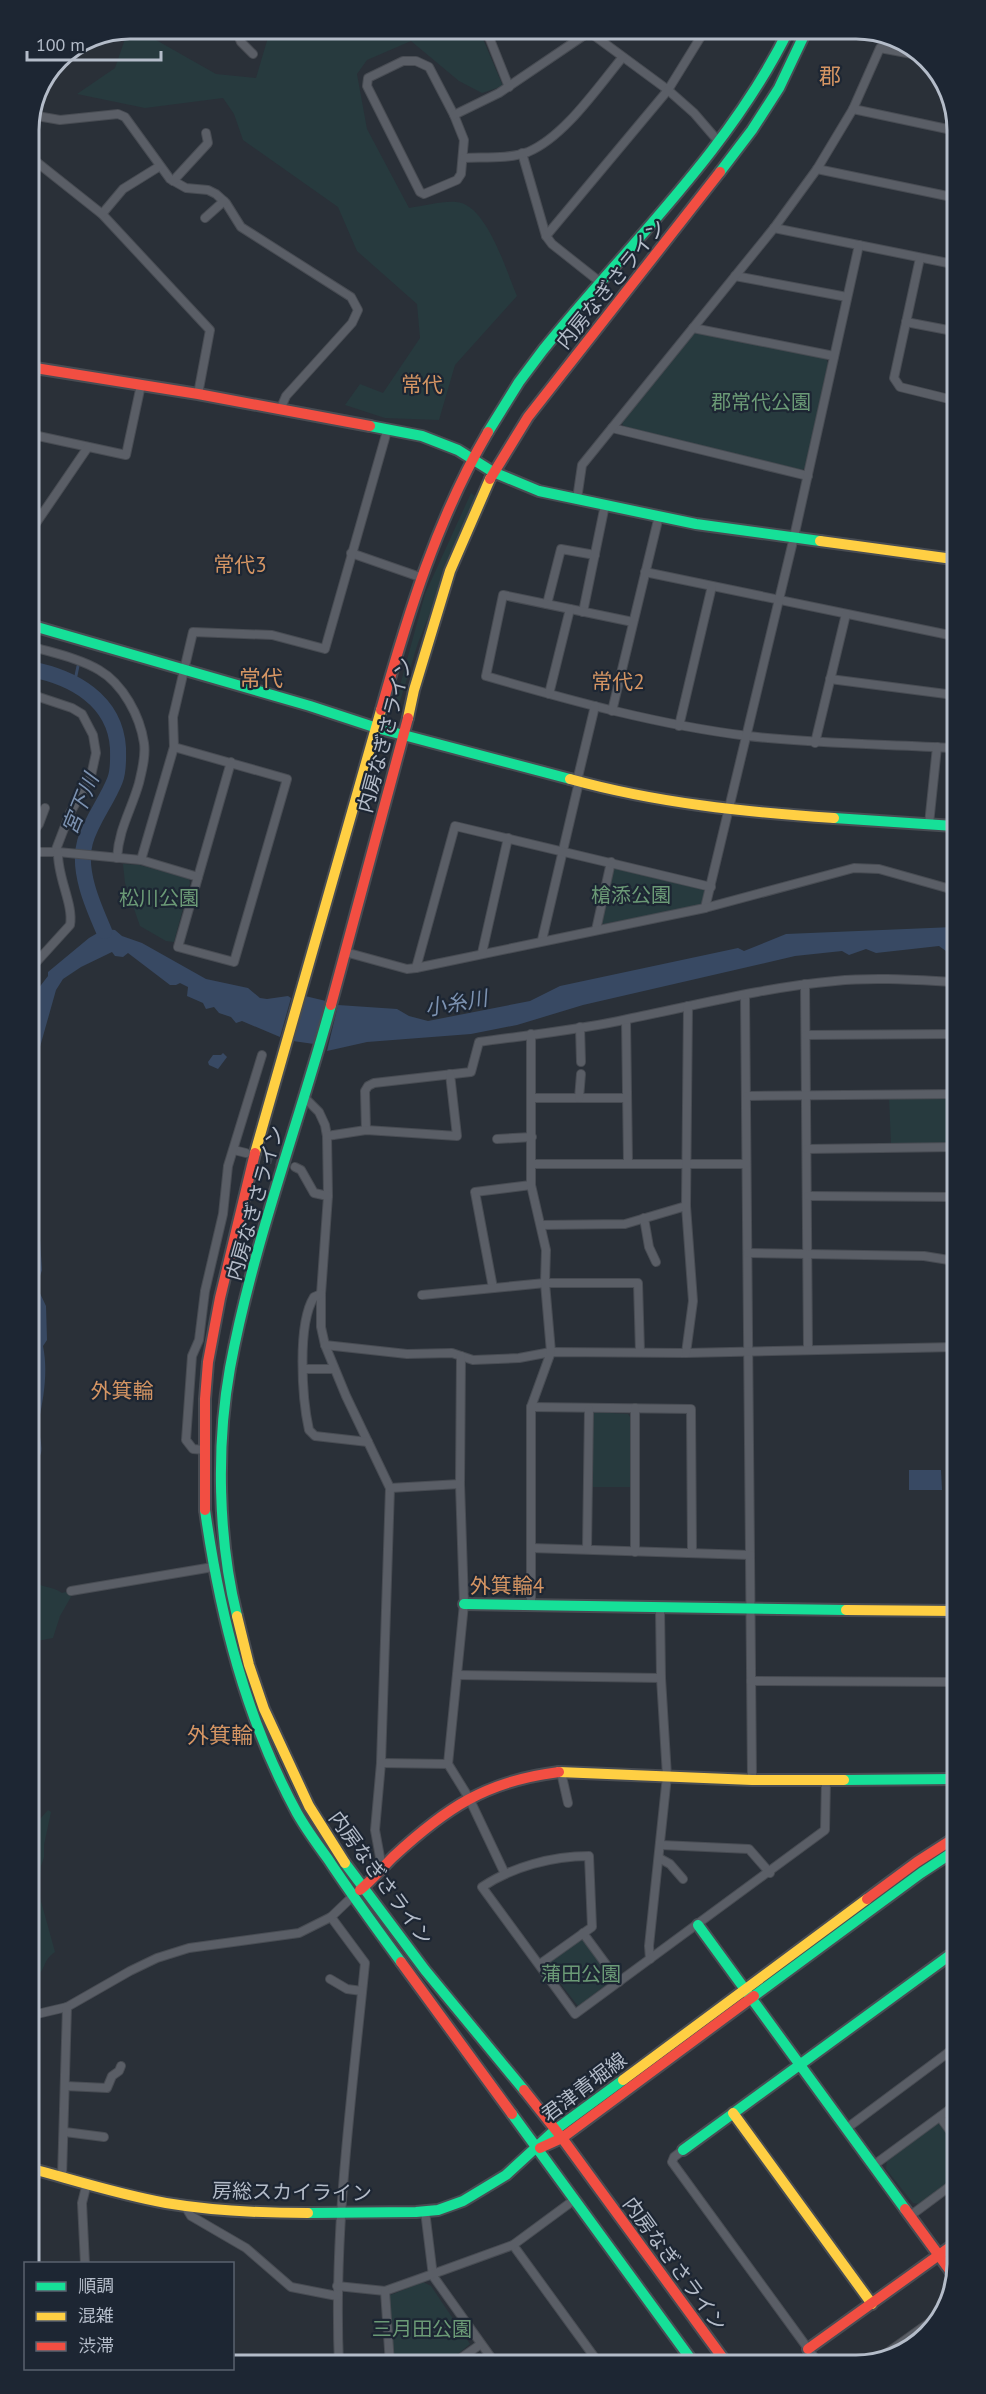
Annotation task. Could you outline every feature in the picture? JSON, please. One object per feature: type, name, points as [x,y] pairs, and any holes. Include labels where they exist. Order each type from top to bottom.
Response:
[{"type":"main road","name":"内房なぎさライン","points":[[689,2355],[353,1896],[298,1815],[271,1761],[227,1634],[213,1567],[205,1510],[205,1399],[208,1362],[253,1158],[420,577],[445,516],[472,458],[505,402],[543,350],[719,142],[763,79],[784,39]]},
{"type":"main road","name":"内房なぎさライン","points":[[720,2355],[558,2134],[425,1970],[336,1851],[309,1806],[264,1709],[238,1627],[223,1523],[224,1425],[230,1369],[258,1248],[314,1067],[404,735],[414,690],[450,571],[493,472],[528,417],[687,217],[752,130],[779,88],[802,39]]},
{"type":"main road","points":[[39,369],[198,394],[422,436],[458,450],[493,472],[539,491],[696,524],[947,558]]},
{"type":"main road","points":[[39,628],[310,706],[377,728],[578,782],[665,800],[797,817],[947,825]]},
{"type":"main road","points":[[464,1604],[660,1609],[947,1611]]},
{"type":"main road","points":[[353,1896],[437,1818],[469,1798],[502,1782],[533,1774],[561,1772],[752,1780],[947,1779]]},
{"type":"main road","name":"君津青堀線","points":[[558,2134],[745,1990],[917,1862],[947,1843]]},
{"type":"main road","name":"君津青堀線","points":[[537,2149],[753,1999],[921,1873],[947,1856]]},
{"type":"main road","points":[[698,1925],[947,2266]]},
{"type":"main road","points":[[683,2150],[947,1957]]},
{"type":"main road","points":[[733,2114],[872,2304]]},
{"type":"main road","name":"房総スカイライン","points":[[39,2171],[185,2206],[254,2213],[425,2211],[447,2207],[471,2196],[497,2180],[537,2149]]},
{"type":"main road","points":[[808,2349],[947,2249]]},
{"type":"street","points":[[240,39],[253,54]]},
{"type":"street","points":[[490,39],[509,87]]},
{"type":"street","points":[[454,115],[509,87],[579,39]]},
{"type":"street","points":[[598,39],[668,90],[694,113],[719,142]]},
{"type":"street","points":[[546,236],[668,90],[699,39]]},
{"type":"street","points":[[577,499],[582,465],[774,228],[817,169],[853,109],[880,48],[904,52]]},
{"type":"street","points":[[464,158],[522,153],[556,136],[622,58]]},
{"type":"street","points":[[403,61],[416,61],[429,67],[464,140],[464,158],[461,174],[457,180],[424,194],[420,192],[367,86],[369,78],[403,61]]},
{"type":"street","points":[[853,109],[947,129]]},
{"type":"street","points":[[41,114],[60,120],[118,114],[125,117],[173,181],[186,188],[208,190],[224,201],[241,227],[351,297],[358,310],[352,323],[286,396],[280,410]]},
{"type":"street","points":[[173,181],[208,143],[206,133]]},
{"type":"street","points":[[522,153],[546,236],[552,244],[601,282]]},
{"type":"street","points":[[39,164],[102,214],[210,330],[198,394]]},
{"type":"street","points":[[102,214],[123,189],[160,166]]},
{"type":"street","points":[[817,169],[947,196]]},
{"type":"street","points":[[205,218],[224,201]]},
{"type":"street","points":[[774,228],[947,263]]},
{"type":"street","points":[[705,908],[780,600],[859,245]]},
{"type":"street","points":[[920,258],[895,382],[900,387],[947,398]]},
{"type":"street","points":[[735,276],[847,297]]},
{"type":"street","points":[[906,321],[947,330]]},
{"type":"street","points":[[693,328],[834,356]]},
{"type":"street","points":[[39,436],[126,455],[141,385]]},
{"type":"street","points":[[612,429],[808,476]]},
{"type":"street","points":[[141,860],[174,747],[173,717],[193,632],[272,635],[325,649],[387,431]]},
{"type":"street","points":[[39,519],[88,447]]},
{"type":"street","points":[[583,612],[605,505]]},
{"type":"street","points":[[612,711],[658,516]]},
{"type":"street","points":[[547,604],[561,549],[595,555]]},
{"type":"street","points":[[351,553],[420,577]]},
{"type":"street","points":[[645,572],[947,635]]},
{"type":"street","points":[[679,726],[711,586]]},
{"type":"street","points":[[633,622],[503,595],[486,676],[612,711],[679,726],[815,743],[947,748]]},
{"type":"street","points":[[549,694],[570,609]]},
{"type":"street","points":[[815,743],[846,614]]},
{"type":"street","points":[[39,649],[97,669],[110,677],[128,699],[137,720],[144,742],[145,759],[138,787],[120,831],[113,858]]},
{"type":"street","points":[[830,679],[947,694]]},
{"type":"street","points":[[39,697],[72,708],[82,714],[93,735],[96,753],[91,776],[70,813],[60,853],[58,871],[71,920],[70,925],[39,959]]},
{"type":"street","points":[[542,940],[595,706]]},
{"type":"street","points":[[174,747],[231,762],[287,779],[234,962],[178,947],[231,762]]},
{"type":"street","points":[[928,824],[937,747]]},
{"type":"street","points":[[39,824],[45,808]]},
{"type":"street","points":[[416,968],[455,826],[711,887]]},
{"type":"street","points":[[482,953],[508,838]]},
{"type":"street","points":[[39,852],[141,860],[198,877]]},
{"type":"street","points":[[596,930],[611,862]]},
{"type":"street","points":[[345,952],[407,969],[416,968],[542,940],[705,908],[854,868],[879,868],[947,888]]},
{"type":"street","points":[[366,1130],[365,1092],[368,1086],[374,1083],[471,1072],[479,1042],[626,1020],[806,984],[838,980],[895,979],[947,982]]},
{"type":"street","points":[[806,984],[808,1350]]},
{"type":"street","points":[[745,996],[752,1780]]},
{"type":"street","points":[[686,1353],[693,1300],[686,1206],[688,1006]]},
{"type":"street","points":[[626,1020],[628,1163]]},
{"type":"street","points":[[580,1027],[581,1062]]},
{"type":"street","points":[[806,1035],[947,1034]]},
{"type":"street","points":[[531,1035],[531,1185],[546,1250],[545,1283],[551,1352],[531,1407],[531,1606]]},
{"type":"street","points":[[205,1450],[193,1449],[186,1440],[192,1356],[199,1340],[204,1291],[223,1214],[228,1166],[262,1055]]},
{"type":"street","points":[[327,1136],[366,1130],[457,1136],[450,1074]]},
{"type":"street","points":[[579,1098],[581,1074]]},
{"type":"street","points":[[747,1096],[947,1094]]},
{"type":"street","points":[[305,1098],[318,1112],[325,1125],[327,1136],[328,1196],[321,1327],[334,1369],[390,1488],[381,1763],[375,1830],[382,1868]]},
{"type":"street","points":[[532,1098],[627,1098]]},
{"type":"street","points":[[497,1139],[532,1137]]},
{"type":"street","points":[[807,1149],[947,1147]]},
{"type":"street","points":[[234,1150],[246,1153]]},
{"type":"street","points":[[532,1164],[746,1164]]},
{"type":"street","points":[[295,1167],[302,1170],[314,1193],[328,1196]]},
{"type":"street","points":[[493,1288],[475,1192],[531,1185]]},
{"type":"street","points":[[808,1196],[947,1197]]},
{"type":"street","points":[[541,1225],[625,1224],[686,1206]]},
{"type":"street","points":[[644,1218],[649,1247],[656,1262]]},
{"type":"street","points":[[218,1236],[234,1240]]},
{"type":"street","points":[[748,1253],[924,1256],[947,1260]]},
{"type":"street","points":[[422,1295],[545,1283],[638,1282],[640,1352]]},
{"type":"street","points":[[321,1294],[314,1297],[305,1317],[303,1370],[306,1416],[311,1435],[368,1443]]},
{"type":"street","points":[[325,1345],[407,1354],[452,1353],[473,1360],[519,1358],[551,1352],[686,1353],[947,1347]]},
{"type":"street","points":[[461,1356],[460,1484],[464,1604],[448,1764],[469,1798],[506,1874]]},
{"type":"street","points":[[303,1370],[334,1369]]},
{"type":"street","points":[[531,1407],[691,1409],[692,1553]]},
{"type":"street","points":[[635,1552],[636,1408]]},
{"type":"street","points":[[587,1549],[589,1409]]},
{"type":"street","points":[[390,1488],[460,1484]]},
{"type":"street","points":[[531,1548],[750,1555]]},
{"type":"street","points":[[71,1591],[213,1567]]},
{"type":"street","points":[[650,1959],[649,1946],[668,1776],[661,1678],[660,1609]]},
{"type":"street","points":[[457,1675],[661,1678]]},
{"type":"street","points":[[751,1681],[947,1682]]},
{"type":"street","points":[[381,1763],[448,1764]]},
{"type":"street","points":[[561,1772],[568,1803]]},
{"type":"street","points":[[540,1965],[592,1927],[589,1856],[554,1860],[506,1874],[482,1887],[575,2014],[770,1873],[825,1830],[826,1780]]},
{"type":"street","points":[[661,1845],[749,1849],[770,1873]]},
{"type":"street","points":[[659,1858],[670,1864],[683,1879]]},
{"type":"street","points":[[39,2014],[67,2007],[130,1971],[157,1958],[189,1948],[299,1933],[331,1917],[353,1896]]},
{"type":"street","points":[[331,1917],[365,1963],[341,2213],[337,2286],[339,2355]]},
{"type":"street","points":[[583,1933],[620,1982]]},
{"type":"street","points":[[330,1980],[347,1989],[362,1991]]},
{"type":"street","points":[[62,2177],[67,2007]]},
{"type":"street","points":[[846,2128],[947,2053]]},
{"type":"street","points":[[66,2086],[107,2088],[112,2076],[120,2072],[121,2066]]},
{"type":"street","points":[[874,2165],[947,2112]]},
{"type":"street","points":[[940,2117],[947,2126]]},
{"type":"street","points":[[65,2132],[104,2137]]},
{"type":"street","points":[[683,2150],[674,2157],[672,2162],[812,2355]]},
{"type":"street","points":[[85,2262],[82,2203],[87,2184]]},
{"type":"street","points":[[910,2216],[947,2188]]},
{"type":"street","points":[[337,2286],[385,2291],[513,2245],[574,2200]]},
{"type":"street","points":[[185,2206],[196,2220],[246,2248],[291,2287],[337,2296]]},
{"type":"street","points":[[425,2211],[432,2274],[489,2355]]},
{"type":"street","points":[[513,2245],[593,2355]]},
{"type":"street","points":[[385,2291],[389,2355]]},
{"type":"street","points":[[899,2344],[912,2335]]},
{"type":"street","points":[[465,2355],[481,2344]]},
{"type":"green space","points":[[130,39],[154,39],[216,74],[256,78],[268,39],[483,39],[503,86],[482,93],[459,81],[411,41],[367,60],[357,74],[367,129],[409,208],[456,202],[467,206],[477,214],[494,240],[517,296],[455,365],[439,420],[385,418],[345,405],[360,384],[383,393],[420,338],[417,304],[357,251],[338,207],[243,140],[234,114],[223,98],[145,108],[77,94],[115,68],[125,40]]},
{"type":"green space","name":"郡常代公園","points":[[696,332],[825,357],[828,363],[805,468],[802,470],[624,427],[622,423],[692,334]]},
{"type":"green space","points":[[471,493],[476,497],[418,643],[398,708],[395,707],[425,594]]},
{"type":"green space","name":"松川公園","points":[[123,864],[140,865],[189,879],[190,883],[174,942],[166,941],[140,926],[125,883]]},
{"type":"green space","name":"槍添公園","points":[[617,867],[703,887],[704,902],[701,905],[603,924],[601,922],[613,870]]},
{"type":"green space","points":[[889,1097],[947,1097],[947,1143],[891,1144]]},
{"type":"green space","points":[[595,1412],[628,1414],[630,1417],[630,1487],[592,1487],[591,1416]]},
{"type":"green space","points":[[39,1584],[72,1595],[60,1616],[53,1638],[39,1641]]},
{"type":"green space","points":[[48,1810],[51,1812],[44,1845],[39,1894],[39,1820]]},
{"type":"green space","points":[[39,1894],[55,1952],[39,1974]]},
{"type":"green space","name":"蒲田公園","points":[[583,1938],[614,1979],[578,2006],[549,1969],[549,1962]]},
{"type":"green space","points":[[936,2123],[947,2134],[947,2183],[919,2204],[913,2203],[886,2169],[887,2159]]},
{"type":"green space","name":"三月田公園","points":[[423,2282],[431,2286],[470,2344],[457,2355],[392,2355],[388,2296]]},
{"type":"water","points":[[95,911],[104,917],[106,929],[115,930],[122,936],[142,943],[206,979],[248,988],[260,998],[288,996],[291,998],[280,1037],[242,1021],[236,1023],[231,1017],[219,1013],[214,1007],[206,1009],[203,1003],[187,996],[188,987],[180,983],[170,985],[128,953],[123,957],[115,956],[112,952],[81,967],[63,979],[56,990],[39,1050],[39,988],[48,976],[48,972],[89,938],[101,931]]},
{"type":"water","points":[[947,927],[947,951],[939,946],[876,953],[866,949],[849,955],[842,951],[795,956],[583,1005],[517,1025],[471,1034],[367,1042],[327,1051],[338,1005],[397,1009],[409,1016],[428,1021],[530,1001],[560,986],[738,948],[744,951],[786,934]]},
{"type":"water","points":[[305,996],[326,1001],[314,1044],[293,1041]]},
{"type":"water","points":[[223,1053],[227,1057],[218,1069],[209,1065],[208,1062],[213,1055]]},
{"type":"water","points":[[39,1238],[40,1240],[42,1270],[39,1279]]},
{"type":"water","points":[[39,1291],[46,1306],[47,1340],[43,1346],[45,1383],[39,1424]]},
{"type":"water","points":[[39,1424],[41,1445],[39,1458]]},
{"type":"water","points":[[909,1470],[941,1470],[942,1490],[909,1490]]},
{"type":"waterway","points":[[74,685],[78,666]]},
{"type":"waterway","name":"宮下川","points":[[39,671],[61,678],[89,694],[100,704],[115,731],[118,748],[116,776],[91,826],[83,853],[87,888],[104,931]]},
{"type":"tunnel","points":[[253,1155],[285,1164]]},
{"type":"traffic: fast","points":[[488,432],[519,382],[543,350],[707,156],[737,116],[784,39]]},
{"type":"traffic: fast","points":[[720,172],[752,130],[779,88],[802,39]]},
{"type":"traffic: fast","points":[[370,426],[422,436],[458,450],[493,472],[539,491],[696,524],[820,541]]},
{"type":"traffic: fast","points":[[39,628],[310,706],[377,728],[570,779]]},
{"type":"traffic: fast","points":[[834,818],[947,826]]},
{"type":"traffic: fast","points":[[237,1616],[226,1556],[221,1492],[223,1429],[230,1368],[263,1231],[331,1005]]},
{"type":"traffic: fast","points":[[205,1510],[227,1628],[249,1704],[263,1741],[304,1825],[401,1962]]},
{"type":"traffic: fast","points":[[464,1604],[846,1610]]},
{"type":"traffic: fast","points":[[844,1780],[947,1779]]},
{"type":"traffic: fast","points":[[754,1996],[947,1856]]},
{"type":"traffic: fast","points":[[345,1863],[425,1970],[524,2090]]},
{"type":"traffic: fast","points":[[698,1925],[905,2209]]},
{"type":"traffic: fast","points":[[683,2150],[947,1957]]},
{"type":"traffic: fast","points":[[308,2213],[416,2212],[438,2210],[463,2201],[506,2175],[555,2130],[623,2080]]},
{"type":"traffic: fast","points":[[512,2114],[688,2355]]},
{"type":"traffic: slow","points":[[408,718],[414,690],[450,571],[490,479]]},
{"type":"traffic: slow","points":[[820,541],[947,558]]},
{"type":"traffic: slow","points":[[255,1153],[381,710]]},
{"type":"traffic: slow","points":[[570,779],[635,794],[701,805],[834,818]]},
{"type":"traffic: slow","points":[[846,1610],[947,1611]]},
{"type":"traffic: slow","points":[[237,1616],[249,1665],[264,1709],[309,1806],[345,1863]]},
{"type":"traffic: slow","points":[[559,1772],[752,1780],[844,1780]]},
{"type":"traffic: slow","points":[[623,2080],[867,1899]]},
{"type":"traffic: slow","points":[[733,2113],[872,2304]]},
{"type":"traffic: slow","points":[[39,2171],[166,2203],[237,2211],[308,2213]]},
{"type":"traffic: jam","points":[[490,479],[528,417],[720,172]]},
{"type":"traffic: jam","points":[[39,369],[198,394],[370,426]]},
{"type":"traffic: jam","points":[[381,710],[413,603],[439,533],[488,432]]},
{"type":"traffic: jam","points":[[331,1005],[408,718]]},
{"type":"traffic: jam","points":[[205,1510],[205,1399],[208,1362],[220,1298],[255,1153]]},
{"type":"traffic: jam","points":[[360,1890],[431,1824],[468,1800],[510,1782],[559,1772]]},
{"type":"traffic: jam","points":[[867,1899],[947,1843]]},
{"type":"traffic: jam","points":[[401,1962],[512,2114]]},
{"type":"traffic: jam","points":[[540,2148],[562,2138],[754,1996]]},
{"type":"traffic: jam","points":[[524,2090],[562,2138],[721,2355]]},
{"type":"traffic: jam","points":[[905,2209],[947,2266]]},
{"type":"traffic: jam","points":[[808,2349],[947,2249]]},
{"type":"district","name":"郡","points":[[830,76]]},
{"type":"district","name":"常代","points":[[422,384]]},
{"type":"district","name":"常代3","points":[[240,564]]},
{"type":"district","name":"常代","points":[[261,678]]},
{"type":"district","name":"常代2","points":[[618,681]]},
{"type":"district","name":"外箕輪","points":[[122,1390]]},
{"type":"district","name":"外箕輪4","points":[[507,1585]]},
{"type":"district","name":"外箕輪","points":[[220,1735]]},
{"type":"water label","name":"小糸川","points":[[456,1003]]}]
